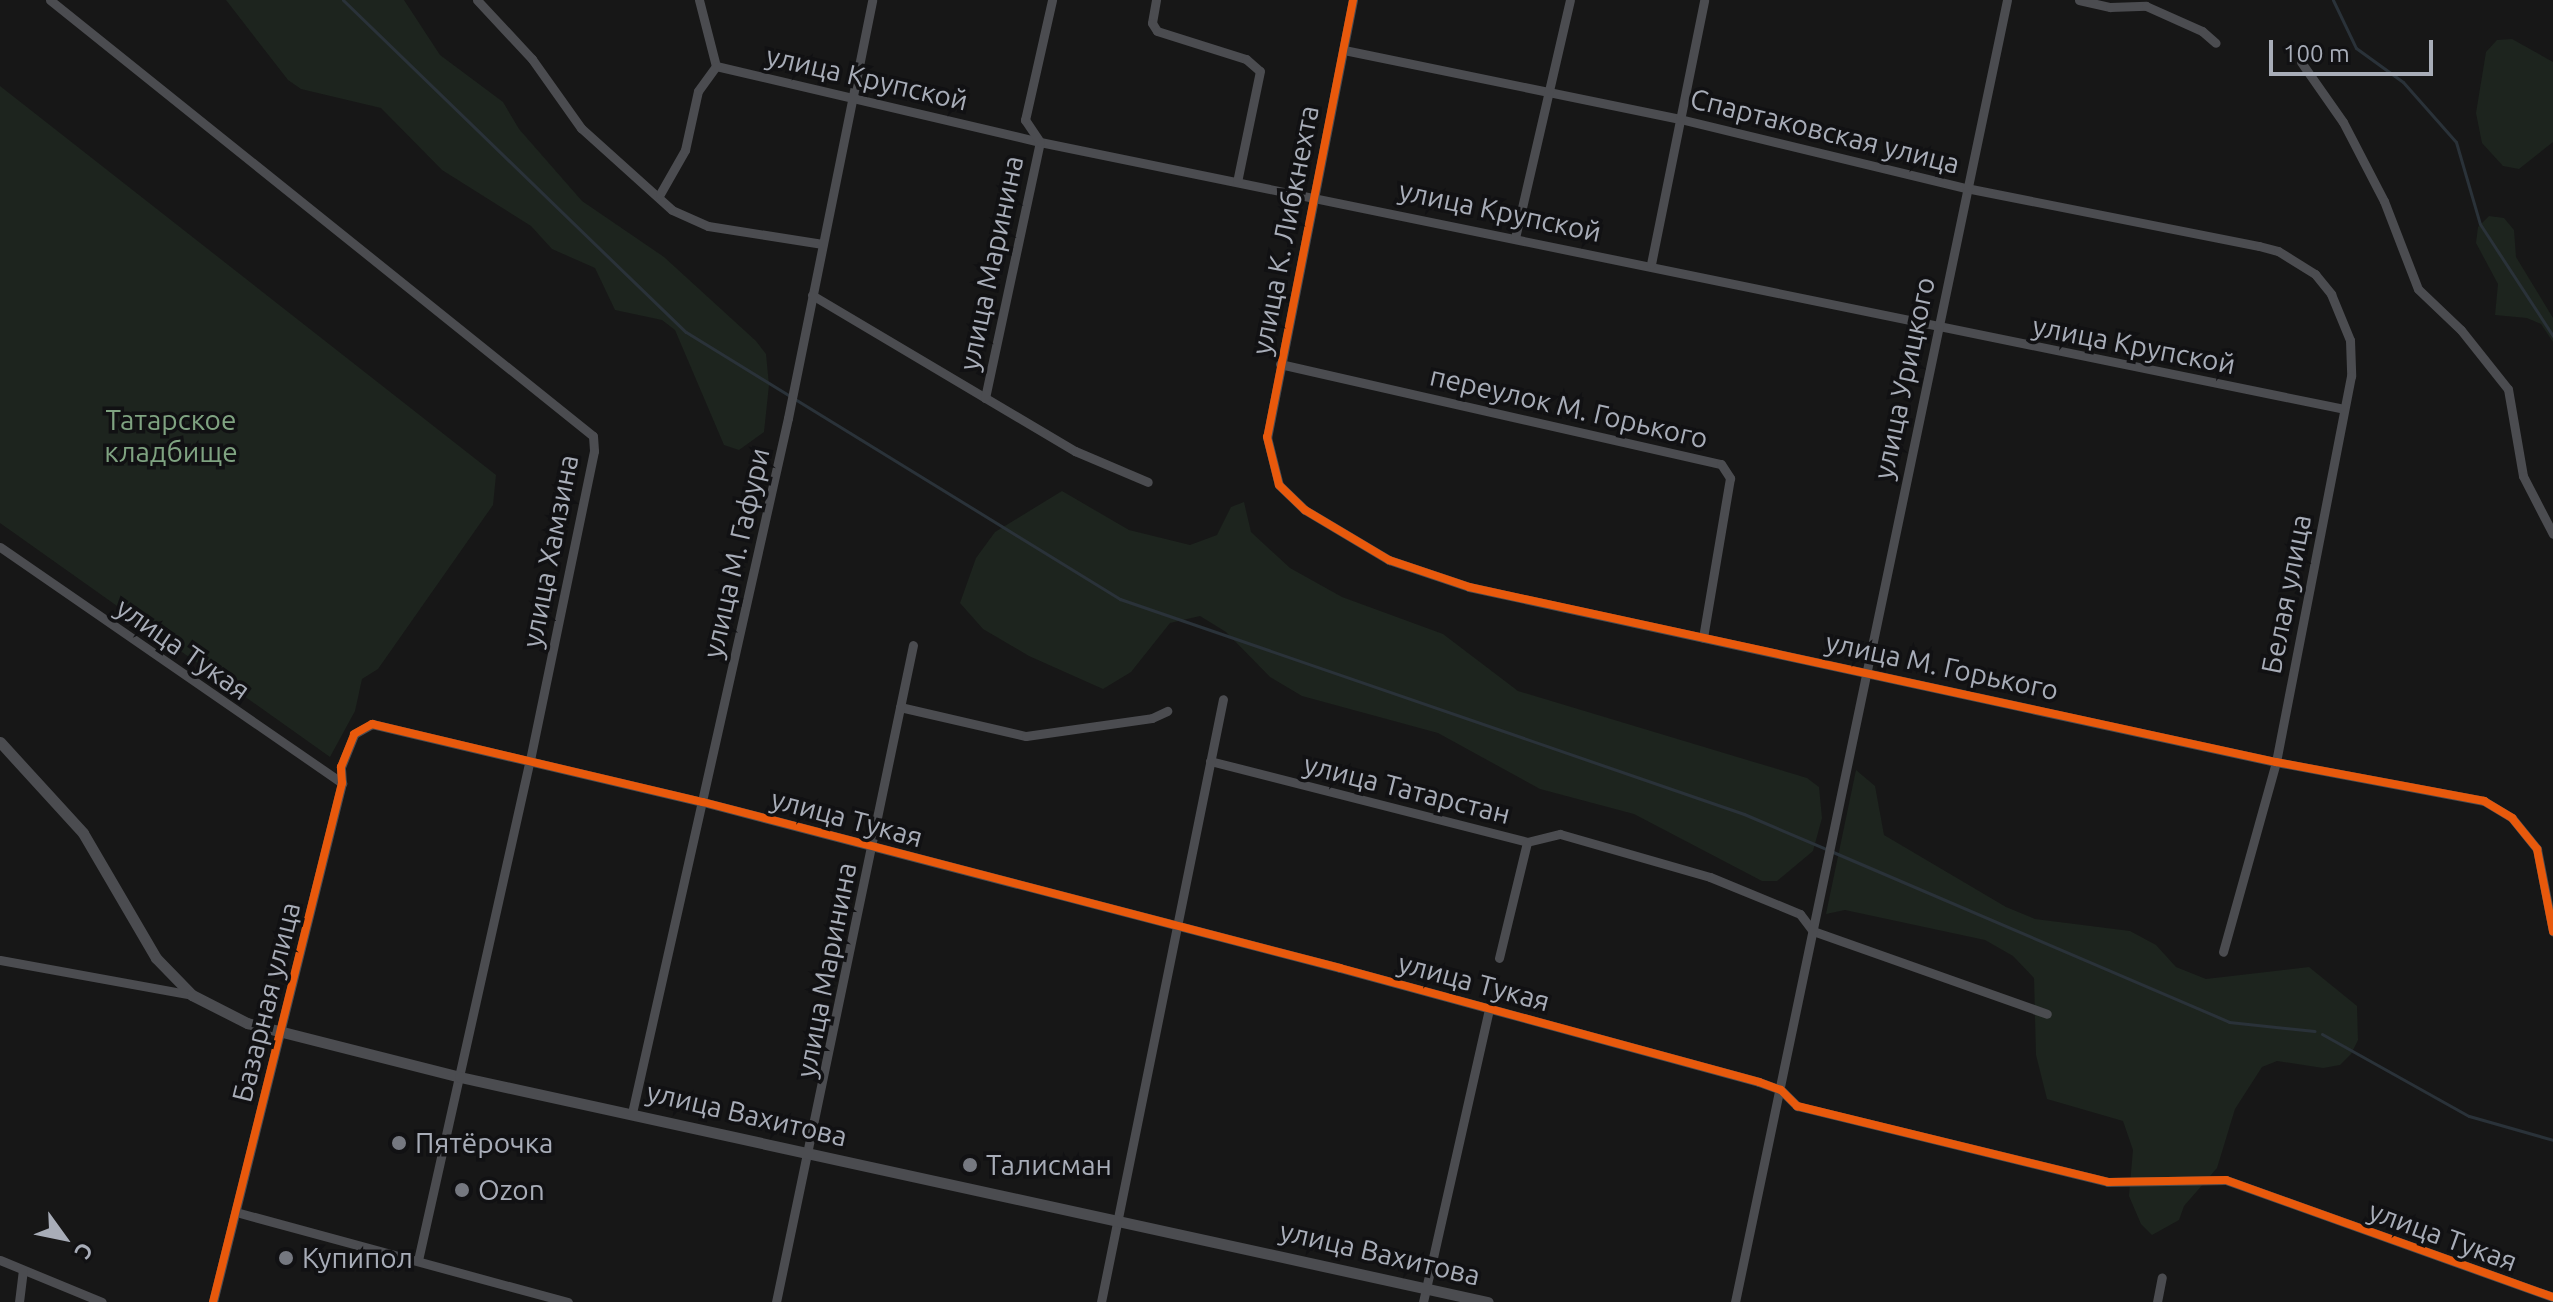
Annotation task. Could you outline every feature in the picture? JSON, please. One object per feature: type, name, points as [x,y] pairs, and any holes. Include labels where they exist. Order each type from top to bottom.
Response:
[{"type":"street","name":"улица Хамзина","points":[[50,0],[593,436],[594,451],[530,759],[418,1260]]},
{"type":"street","points":[[477,0],[532,59],[581,128],[660,194],[672,210],[708,226],[823,244]]},
{"type":"street","points":[[660,194],[685,150],[698,91],[716,66],[699,0]]},
{"type":"street","name":"улица М. Гафури","points":[[632,1113],[788,418],[872,0]]},
{"type":"street","name":"улица Маринина","points":[[985,398],[1040,142],[1025,120],[1052,0]]},
{"type":"street","points":[[1156,0],[1152,23],[1157,31],[1246,59],[1260,71],[1237,182]]},
{"type":"street","name":"улица К. Либкнехта","points":[[1272,468],[1267,437],[1353,0]]},
{"type":"street","points":[[1515,238],[1570,0]]},
{"type":"street","points":[[1651,264],[1704,0]]},
{"type":"street","name":"улица Урицкого","points":[[1813,931],[1864,672],[2007,0]]},
{"type":"street","points":[[2079,0],[2110,7],[2150,3],[2202,31],[2216,43]]},
{"type":"street","name":"Спартаковская улица","points":[[1344,50],[1680,119],[1966,188],[2259,246],[2294,259]]},
{"type":"street","points":[[2301,62],[2343,122],[2379,190],[2418,289],[2461,330],[2508,389],[2523,476],[2553,534]]},
{"type":"street","name":"улица Крупской","points":[[716,66],[1040,142],[1651,264],[1938,328],[2344,409]]},
{"type":"street","name":"Белая улица","points":[[2223,952],[2276,762],[2351,376],[2350,340],[2331,294],[2294,259]]},
{"type":"street","points":[[812,295],[1075,451],[1148,482]]},
{"type":"street","name":"переулок М. Горького","points":[[1280,364],[1721,464],[1730,478],[1703,638]]},
{"type":"street","name":"улица М. Горького","points":[[1272,468],[1283,491],[1305,510],[1389,560],[1469,587],[2276,762],[2467,796],[2499,809],[2537,849],[2553,931]]},
{"type":"street","name":"улица Тукая","points":[[0,547],[342,783]]},
{"type":"street","name":"улица Маринина","points":[[776,1302],[811,1154],[913,645]]},
{"type":"street","points":[[1101,1302],[1223,699]]},
{"type":"street","points":[[900,707],[1026,736],[1152,718],[1167,711]]},
{"type":"street","name":"улица Тукая","points":[[372,724],[703,802],[1489,1009],[1781,1090],[1797,1106],[2108,1182],[2226,1180],[2553,1297]]},
{"type":"street","name":"Базарная улица","points":[[213,1302],[342,783],[341,767],[354,734],[372,724]]},
{"type":"street","points":[[0,742],[83,833],[156,958],[192,995]]},
{"type":"street","name":"улица Татарстан","points":[[1210,761],[1527,842],[1560,834],[1710,877],[1800,914],[1813,931],[2047,1014]]},
{"type":"street","points":[[1499,958],[1527,842]]},
{"type":"street","points":[[1735,1302],[1813,931]]},
{"type":"street","name":"улица Вахитова","points":[[0,960],[192,995],[212,1009],[281,1033],[460,1077],[1427,1286],[1488,1302]]},
{"type":"street","points":[[1423,1302],[1489,1009]]},
{"type":"street","points":[[236,1212],[568,1302]]},
{"type":"street","points":[[0,1260],[102,1302]]},
{"type":"street","points":[[19,1302],[23,1270]]},
{"type":"street","points":[[2157,1302],[2162,1277]]},
{"type":"green space","points":[[226,0],[404,0],[440,55],[503,102],[519,129],[582,201],[664,257],[756,341],[766,354],[769,385],[764,432],[739,450],[724,445],[675,330],[662,320],[615,310],[595,268],[552,249],[531,226],[442,170],[381,108],[301,89],[288,80]]},
{"type":"green space","points":[[2512,39],[2553,62],[2553,142],[2519,169],[2503,166],[2482,143],[2476,113],[2486,52],[2497,40]]},
{"type":"green space","name":"Татарское кладбище","points":[[0,86],[496,475],[493,505],[378,669],[362,679],[355,711],[330,757],[0,523]]},
{"type":"green space","points":[[2489,216],[2504,218],[2514,230],[2516,257],[2553,318],[2553,342],[2541,324],[2527,318],[2495,315],[2498,284],[2476,243],[2478,227]]},
{"type":"green space","points":[[1062,491],[1129,530],[1190,545],[1217,535],[1231,507],[1244,502],[1251,532],[1290,568],[1342,597],[1443,634],[1518,691],[1807,778],[1819,787],[1822,818],[1813,851],[1777,881],[1762,881],[1634,814],[1540,789],[1438,733],[1302,696],[1270,677],[1226,632],[1200,616],[1170,623],[1131,672],[1103,689],[1029,656],[983,629],[960,603],[976,558],[995,532]]},
{"type":"green space","points":[[1856,770],[1875,786],[1884,835],[2006,907],[2035,919],[2130,931],[2156,945],[2176,967],[2206,979],[2309,967],[2357,1006],[2358,1040],[2351,1054],[2340,1065],[2323,1068],[2277,1061],[2262,1067],[2235,1109],[2217,1168],[2184,1206],[2179,1220],[2152,1235],[2141,1224],[2129,1196],[2133,1150],[2123,1121],[2047,1099],[2036,1055],[2034,978],[2013,956],[1985,940],[1845,910],[1826,914]]},
{"type":"waterway","points":[[343,0],[686,332],[1120,599],[1744,814],[1826,849]]},
{"type":"waterway","points":[[2333,0],[2356,48],[2403,82],[2456,142],[2480,224],[2553,336]]},
{"type":"waterway","points":[[1833,852],[2229,1022],[2315,1031]]},
{"type":"waterway","points":[[2322,1034],[2469,1116],[2553,1140]]},
{"type":"cycle path","points":[[1353,0],[1267,437],[1279,485],[1305,510],[1389,560],[1469,587],[2276,762],[2484,801],[2512,818],[2537,849],[2553,931]]},
{"type":"cycle path","points":[[213,1302],[342,783],[341,767],[354,734],[372,724],[703,802],[1340,968],[1759,1082],[1781,1090],[1797,1106],[2108,1182],[2226,1180],[2553,1297]]},
{"type":"place","name":"Пятёрочка","points":[[399,1143]]},
{"type":"place","name":"Талисман","points":[[970,1165]]},
{"type":"place","name":"Ozon","points":[[462,1190]]},
{"type":"place","name":"Купипол","points":[[286,1258]]}]
